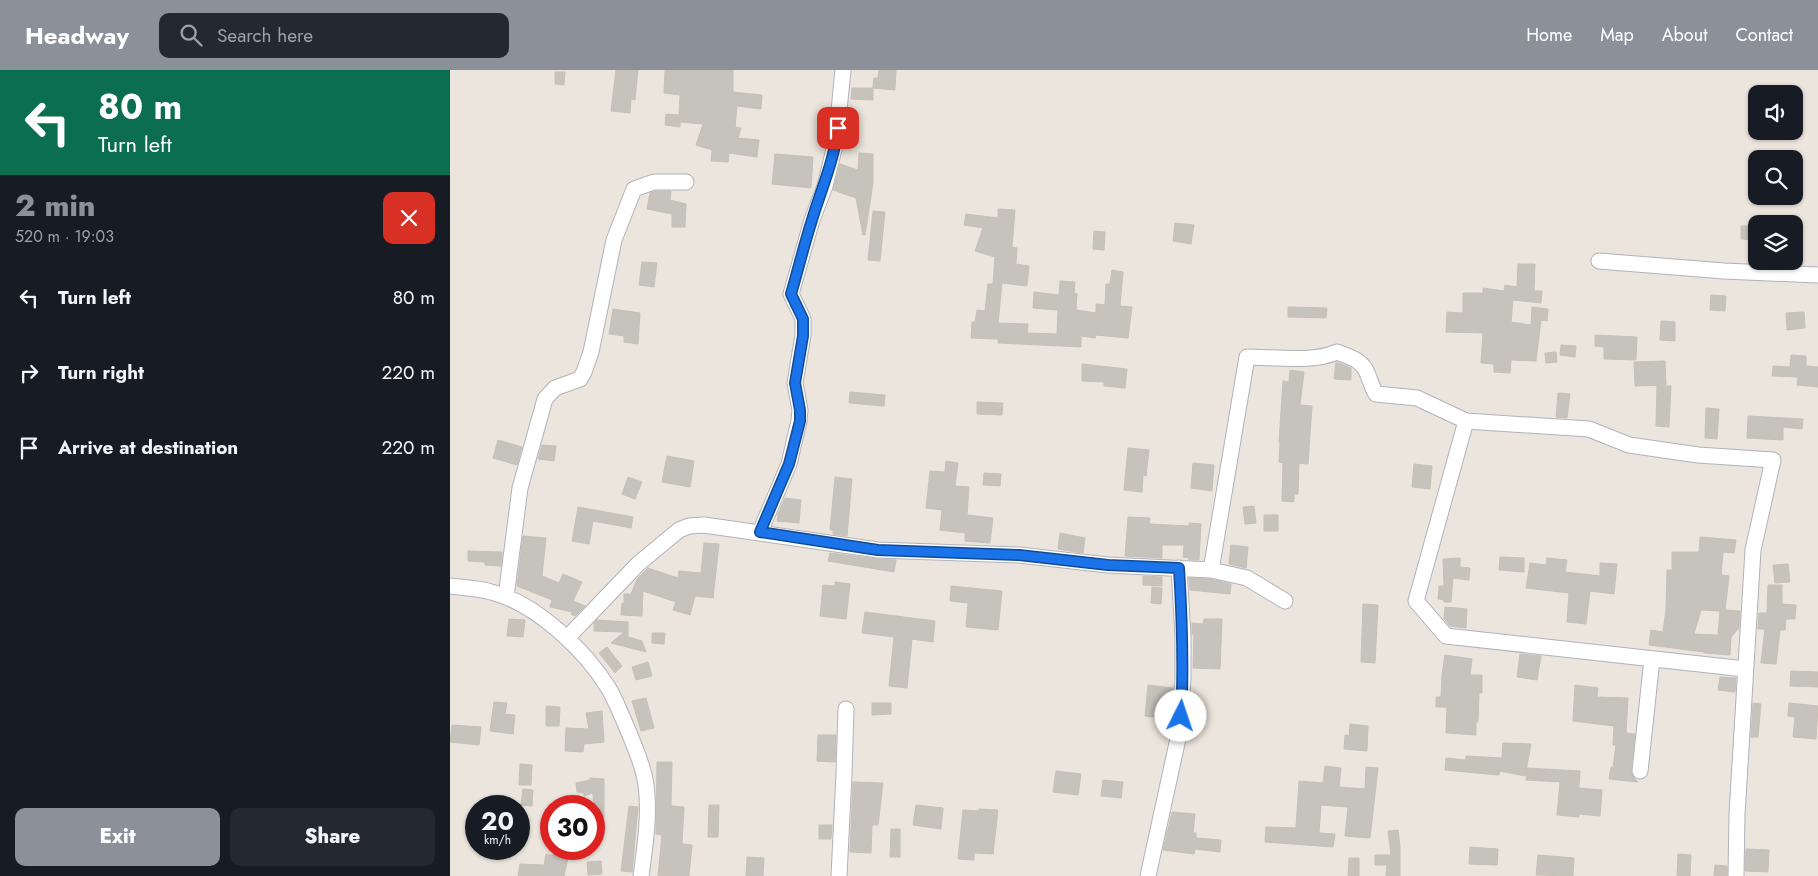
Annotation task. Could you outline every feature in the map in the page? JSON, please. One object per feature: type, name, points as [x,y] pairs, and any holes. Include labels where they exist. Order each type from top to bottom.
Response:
[{"type":"street","points":[[760,532],[789,464],[800,421],[795,383],[803,336],[803,319],[791,294],[836,141],[843,70]]},
{"type":"street","points":[[506,597],[520,488],[545,398],[555,388],[580,379],[584,372],[591,352],[614,240],[628,202],[634,189],[654,182],[686,182]]},
{"type":"street","points":[[1598,262],[1724,271],[1818,275]]},
{"type":"street","points":[[1211,570],[1247,357],[1304,358],[1329,355],[1337,352],[1361,362],[1376,394],[1417,398],[1466,421],[1589,429],[1629,445],[1698,455],[1773,460],[1753,550],[1737,814],[1736,876]]},
{"type":"street","points":[[1466,421],[1416,601],[1446,636],[1745,669]]},
{"type":"street","points":[[567,638],[638,564],[679,530],[689,526],[704,525],[878,550],[1019,555],[1108,565],[1211,570],[1247,578],[1285,601]]},
{"type":"street","points":[[1148,876],[1180,734],[1183,671],[1179,568]]},
{"type":"street","points":[[450,586],[492,592],[533,611],[567,638],[588,659],[610,690],[632,738],[646,784],[647,828],[641,876]]},
{"type":"street","points":[[1640,771],[1652,658]]},
{"type":"street","points":[[839,876],[846,709]]},
{"type":"building","points":[[616,70],[638,70],[635,100],[631,99],[630,113],[611,111]]},
{"type":"building","points":[[665,70],[733,70],[733,92],[762,95],[761,109],[737,106],[735,127],[741,128],[738,138],[759,140],[757,157],[729,153],[728,162],[711,161],[712,150],[696,145],[703,124],[680,122],[680,127],[665,125],[666,114],[679,115],[680,95],[664,93]]},
{"type":"building","points":[[879,70],[896,70],[895,90],[873,88],[874,78],[878,78]]},
{"type":"building","points":[[555,72],[565,72],[564,85],[555,84]]},
{"type":"building","points":[[852,88],[873,88],[873,100],[851,99]]},
{"type":"building","points":[[859,153],[873,154],[873,183],[865,235],[863,235],[856,198],[833,190],[840,164],[858,170]]},
{"type":"building","points":[[775,154],[813,157],[811,188],[772,184]]},
{"type":"building","points":[[671,191],[670,200],[686,204],[685,227],[672,227],[672,214],[647,209],[650,193]]},
{"type":"building","points":[[998,209],[1015,210],[1012,247],[1017,248],[1016,264],[1029,266],[1027,286],[1002,283],[998,323],[1028,324],[1027,333],[1057,334],[1058,310],[1033,308],[1034,292],[1059,295],[1060,281],[1075,282],[1074,293],[1077,294],[1076,310],[1096,313],[1096,304],[1105,305],[1106,284],[1110,284],[1112,270],[1123,272],[1120,306],[1132,307],[1128,338],[1096,335],[1095,338],[1081,336],[1081,347],[998,343],[998,339],[971,338],[972,322],[975,322],[977,310],[985,311],[988,284],[993,284],[995,257],[975,251],[983,228],[964,225],[966,214],[998,218]]},
{"type":"building","points":[[873,211],[885,212],[880,261],[868,260]]},
{"type":"building","points":[[1175,223],[1194,225],[1191,244],[1173,241]]},
{"type":"building","points":[[1741,226],[1748,226],[1748,239],[1741,239]]},
{"type":"building","points":[[1094,231],[1105,232],[1104,250],[1093,249]]},
{"type":"building","points":[[642,262],[657,263],[654,287],[639,285]]},
{"type":"building","points":[[1518,264],[1535,264],[1534,291],[1542,291],[1541,303],[1513,300],[1511,322],[1531,325],[1532,307],[1548,309],[1547,321],[1541,320],[1536,361],[1511,360],[1510,373],[1494,372],[1494,364],[1481,363],[1483,333],[1446,332],[1447,312],[1463,313],[1463,293],[1483,293],[1483,288],[1504,291],[1505,285],[1517,287]]},
{"type":"building","points":[[1711,295],[1726,296],[1725,311],[1710,310]]},
{"type":"building","points":[[1288,307],[1327,308],[1326,318],[1288,317]]},
{"type":"building","points":[[613,309],[640,313],[638,344],[624,342],[624,336],[609,334]]},
{"type":"building","points":[[1804,312],[1805,328],[1787,330],[1786,313]]},
{"type":"building","points":[[1661,321],[1675,322],[1675,341],[1660,340]]},
{"type":"building","points":[[1595,335],[1637,337],[1636,360],[1604,359],[1604,347],[1595,346]]},
{"type":"building","points":[[1561,345],[1576,346],[1575,357],[1560,355]]},
{"type":"building","points":[[1556,352],[1557,362],[1546,363],[1545,353]]},
{"type":"building","points":[[1791,355],[1806,356],[1806,366],[1818,367],[1818,387],[1797,385],[1798,377],[1772,376],[1773,366],[1790,367]]},
{"type":"building","points":[[1665,361],[1666,385],[1635,386],[1634,362]]},
{"type":"building","points":[[1336,362],[1351,368],[1351,380],[1334,379]]},
{"type":"building","points":[[1082,364],[1127,369],[1125,388],[1104,386],[1104,382],[1082,381]]},
{"type":"building","points":[[1290,370],[1304,372],[1300,405],[1312,406],[1308,464],[1299,463],[1298,494],[1294,494],[1294,502],[1282,501],[1283,463],[1279,462],[1283,381],[1289,382]]},
{"type":"building","points":[[1657,386],[1671,386],[1669,427],[1656,426]]},
{"type":"building","points":[[850,392],[885,395],[884,406],[849,403]]},
{"type":"building","points":[[1558,393],[1570,394],[1567,418],[1556,417]]},
{"type":"building","points":[[977,402],[1003,403],[1002,415],[977,414]]},
{"type":"building","points":[[1706,408],[1719,409],[1717,439],[1705,438]]},
{"type":"building","points":[[1748,416],[1803,419],[1802,429],[1783,427],[1783,440],[1747,438]]},
{"type":"building","points":[[498,440],[522,447],[517,465],[493,458]]},
{"type":"building","points":[[542,445],[556,446],[554,461],[538,459]]},
{"type":"building","points":[[1128,448],[1149,450],[1146,476],[1143,475],[1142,492],[1124,490]]},
{"type":"building","points":[[667,456],[694,461],[690,487],[662,482]]},
{"type":"building","points":[[946,461],[958,463],[955,486],[969,487],[967,515],[993,518],[990,543],[965,541],[965,533],[940,530],[942,510],[926,508],[930,471],[945,472]]},
{"type":"building","points":[[1193,463],[1214,465],[1212,491],[1191,488]]},
{"type":"building","points":[[1414,464],[1432,466],[1430,489],[1412,487]]},
{"type":"building","points":[[984,473],[1001,474],[1000,486],[983,485]]},
{"type":"building","points":[[628,477],[642,482],[635,499],[622,494]]},
{"type":"building","points":[[835,477],[852,479],[847,536],[833,534],[833,530],[830,530]]},
{"type":"building","points":[[785,498],[801,500],[799,523],[777,521]]},
{"type":"building","points":[[1254,506],[1256,523],[1245,524],[1243,507]]},
{"type":"building","points":[[578,507],[633,517],[631,528],[593,521],[589,544],[572,541]]},
{"type":"building","points":[[1264,515],[1278,515],[1278,531],[1264,531]]},
{"type":"building","points":[[1128,517],[1150,518],[1149,524],[1189,526],[1189,523],[1201,524],[1199,560],[1189,560],[1189,558],[1183,557],[1184,545],[1162,545],[1162,558],[1125,556]]},
{"type":"building","points":[[1060,533],[1085,538],[1083,553],[1058,549]]},
{"type":"building","points":[[523,536],[546,538],[542,576],[559,583],[563,574],[582,582],[573,601],[585,606],[575,616],[571,614],[572,612],[550,607],[552,600],[517,586]]},
{"type":"building","points":[[1700,537],[1736,540],[1734,553],[1723,552],[1721,575],[1729,576],[1725,610],[1740,611],[1739,628],[1731,637],[1730,655],[1649,645],[1651,630],[1663,632],[1666,609],[1667,570],[1672,570],[1672,552],[1699,552]],"holes":[[[1701,610],[1720,611],[1718,635],[1694,634]]]},
{"type":"building","points":[[704,543],[719,544],[713,598],[695,596],[690,615],[673,610],[676,602],[643,591],[642,616],[621,615],[624,594],[631,594],[637,579],[648,568],[678,578],[679,571],[701,573]]},
{"type":"building","points":[[1231,545],[1248,547],[1246,568],[1229,564]]},
{"type":"building","points":[[468,551],[502,552],[501,566],[485,565],[485,562],[468,561]]},
{"type":"building","points":[[830,553],[896,560],[894,572],[828,561]]},
{"type":"building","points":[[1500,557],[1524,558],[1524,572],[1499,570]]},
{"type":"building","points":[[1460,558],[1460,567],[1470,568],[1469,580],[1453,578],[1451,602],[1444,602],[1444,600],[1438,599],[1439,586],[1444,586],[1443,559]]},
{"type":"building","points":[[1547,558],[1567,560],[1565,572],[1600,576],[1600,563],[1617,564],[1614,594],[1590,591],[1586,624],[1567,622],[1569,593],[1526,588],[1530,563],[1546,565]]},
{"type":"building","points":[[1788,564],[1790,582],[1775,583],[1773,565]]},
{"type":"building","points":[[1143,576],[1162,577],[1162,586],[1143,585]]},
{"type":"building","points":[[1189,578],[1210,579],[1231,584],[1230,594],[1190,590]]},
{"type":"building","points":[[835,582],[850,584],[846,619],[820,616],[823,585],[835,586]]},
{"type":"building","points":[[1768,585],[1782,585],[1782,604],[1796,605],[1795,619],[1786,619],[1785,630],[1780,630],[1776,664],[1761,663],[1765,629],[1758,629],[1759,613],[1767,613]]},
{"type":"building","points":[[951,586],[1002,591],[998,630],[966,627],[968,603],[950,601]]},
{"type":"building","points":[[1152,587],[1162,588],[1161,604],[1151,603]]},
{"type":"building","points":[[1363,604],[1378,605],[1375,663],[1361,662]]},
{"type":"building","points":[[1445,607],[1467,609],[1466,628],[1450,626],[1444,619]]},
{"type":"building","points":[[865,612],[935,621],[933,642],[912,639],[907,688],[889,686],[894,637],[862,633]]},
{"type":"building","points":[[509,619],[525,620],[523,637],[507,636]]},
{"type":"building","points":[[1204,619],[1222,619],[1220,669],[1193,668],[1194,634],[1192,634],[1192,623],[1203,624]]},
{"type":"building","points":[[597,620],[628,622],[628,637],[642,641],[646,652],[611,643],[624,632],[594,631],[594,623]]},
{"type":"building","points":[[652,633],[665,633],[664,644],[652,643]]},
{"type":"building","points":[[607,647],[622,666],[615,673],[599,653]]},
{"type":"building","points":[[1520,654],[1541,656],[1537,680],[1517,677]]},
{"type":"building","points":[[1445,655],[1472,659],[1470,675],[1482,675],[1482,693],[1479,693],[1476,735],[1446,733],[1447,707],[1436,707],[1436,697],[1441,697]]},
{"type":"building","points":[[648,662],[652,676],[636,680],[632,667]]},
{"type":"building","points":[[1791,671],[1818,672],[1818,687],[1790,686]]},
{"type":"building","points":[[1720,677],[1736,678],[1735,692],[1718,690]]},
{"type":"building","points":[[1148,685],[1173,688],[1171,719],[1145,716]]},
{"type":"building","points":[[1575,685],[1598,688],[1597,697],[1628,698],[1626,733],[1635,734],[1631,770],[1632,775],[1638,782],[1609,779],[1616,745],[1613,745],[1614,726],[1573,721]]},
{"type":"building","points":[[646,698],[654,728],[641,731],[632,701]]},
{"type":"building","points":[[494,702],[507,703],[505,714],[515,715],[513,734],[490,731]]},
{"type":"building","points":[[872,703],[891,703],[891,714],[872,715]]},
{"type":"building","points":[[1753,703],[1761,704],[1758,737],[1751,737]]},
{"type":"building","points":[[1789,703],[1818,706],[1816,739],[1793,737],[1795,717],[1788,716]]},
{"type":"building","points":[[546,706],[560,707],[559,726],[546,726]]},
{"type":"building","points":[[602,711],[604,742],[584,744],[583,752],[565,751],[566,728],[589,729],[586,713]]},
{"type":"building","points":[[1350,724],[1368,726],[1367,751],[1344,749],[1345,735],[1349,736]]},
{"type":"building","points":[[452,725],[481,727],[479,745],[450,742]]},
{"type":"building","points":[[818,735],[836,735],[835,762],[817,761]]},
{"type":"building","points":[[1503,743],[1531,744],[1525,776],[1500,771],[1499,775],[1445,770],[1446,758],[1466,760],[1466,756],[1502,758]]},
{"type":"building","points":[[657,762],[672,762],[671,806],[684,807],[682,844],[692,845],[689,876],[658,876],[662,835],[656,834]]},
{"type":"building","points":[[520,764],[532,765],[531,785],[519,785]]},
{"type":"building","points":[[1325,766],[1341,768],[1339,787],[1365,789],[1366,767],[1378,768],[1370,838],[1345,836],[1348,807],[1321,805],[1319,833],[1335,834],[1333,847],[1265,842],[1266,827],[1296,828],[1299,781],[1323,783]]},
{"type":"building","points":[[1527,768],[1580,771],[1579,788],[1602,790],[1600,816],[1579,814],[1579,817],[1557,815],[1560,782],[1526,780]]},
{"type":"building","points":[[1056,771],[1081,774],[1078,795],[1053,792]]},
{"type":"building","points":[[590,778],[604,779],[604,795],[593,795],[593,793],[584,795],[584,793],[577,792],[576,783],[590,780]]},
{"type":"building","points":[[1103,780],[1123,782],[1121,798],[1101,796]]},
{"type":"building","points":[[853,782],[883,783],[878,825],[872,825],[871,853],[850,852]]},
{"type":"building","points":[[523,789],[533,790],[532,806],[530,806],[530,795],[522,795]]},
{"type":"building","points":[[709,805],[719,805],[718,837],[708,837]]},
{"type":"building","points":[[916,805],[943,808],[941,829],[913,825]]},
{"type":"building","points":[[629,806],[638,807],[632,872],[621,871]]},
{"type":"building","points":[[979,809],[998,810],[993,854],[974,853],[974,860],[958,859],[963,810],[979,811]]},
{"type":"building","points":[[1172,812],[1195,814],[1193,833],[1196,833],[1196,838],[1221,840],[1220,852],[1195,849],[1194,854],[1163,850]]},
{"type":"building","points":[[819,825],[832,825],[831,839],[819,839]]},
{"type":"building","points":[[891,829],[900,829],[900,857],[890,857]]},
{"type":"building","points":[[1398,830],[1400,876],[1386,876],[1387,865],[1375,865],[1375,855],[1391,855],[1388,831]]},
{"type":"building","points":[[1470,847],[1498,849],[1497,865],[1469,864]]},
{"type":"building","points":[[1746,849],[1769,850],[1768,872],[1745,871]]},
{"type":"building","points":[[1678,854],[1691,855],[1690,876],[1677,876]]},
{"type":"building","points":[[1538,855],[1574,858],[1573,876],[1536,875]]},
{"type":"building","points":[[747,857],[764,858],[763,876],[746,876]]},
{"type":"building","points":[[1349,858],[1359,858],[1359,876],[1348,876]]},
{"type":"building","points":[[545,860],[568,860],[564,876],[518,876],[520,864],[544,865]]},
{"type":"building","points":[[601,861],[602,874],[588,875],[587,862]]},
{"type":"building","points":[[1715,865],[1727,866],[1727,876],[1714,876]]},
{"type":"route","points":[[838,128],[824,186],[812,220],[791,294],[803,319],[803,336],[795,383],[800,421],[789,464],[760,532],[878,550],[1019,555],[1108,565],[1179,568],[1183,637],[1181,716]]}]
